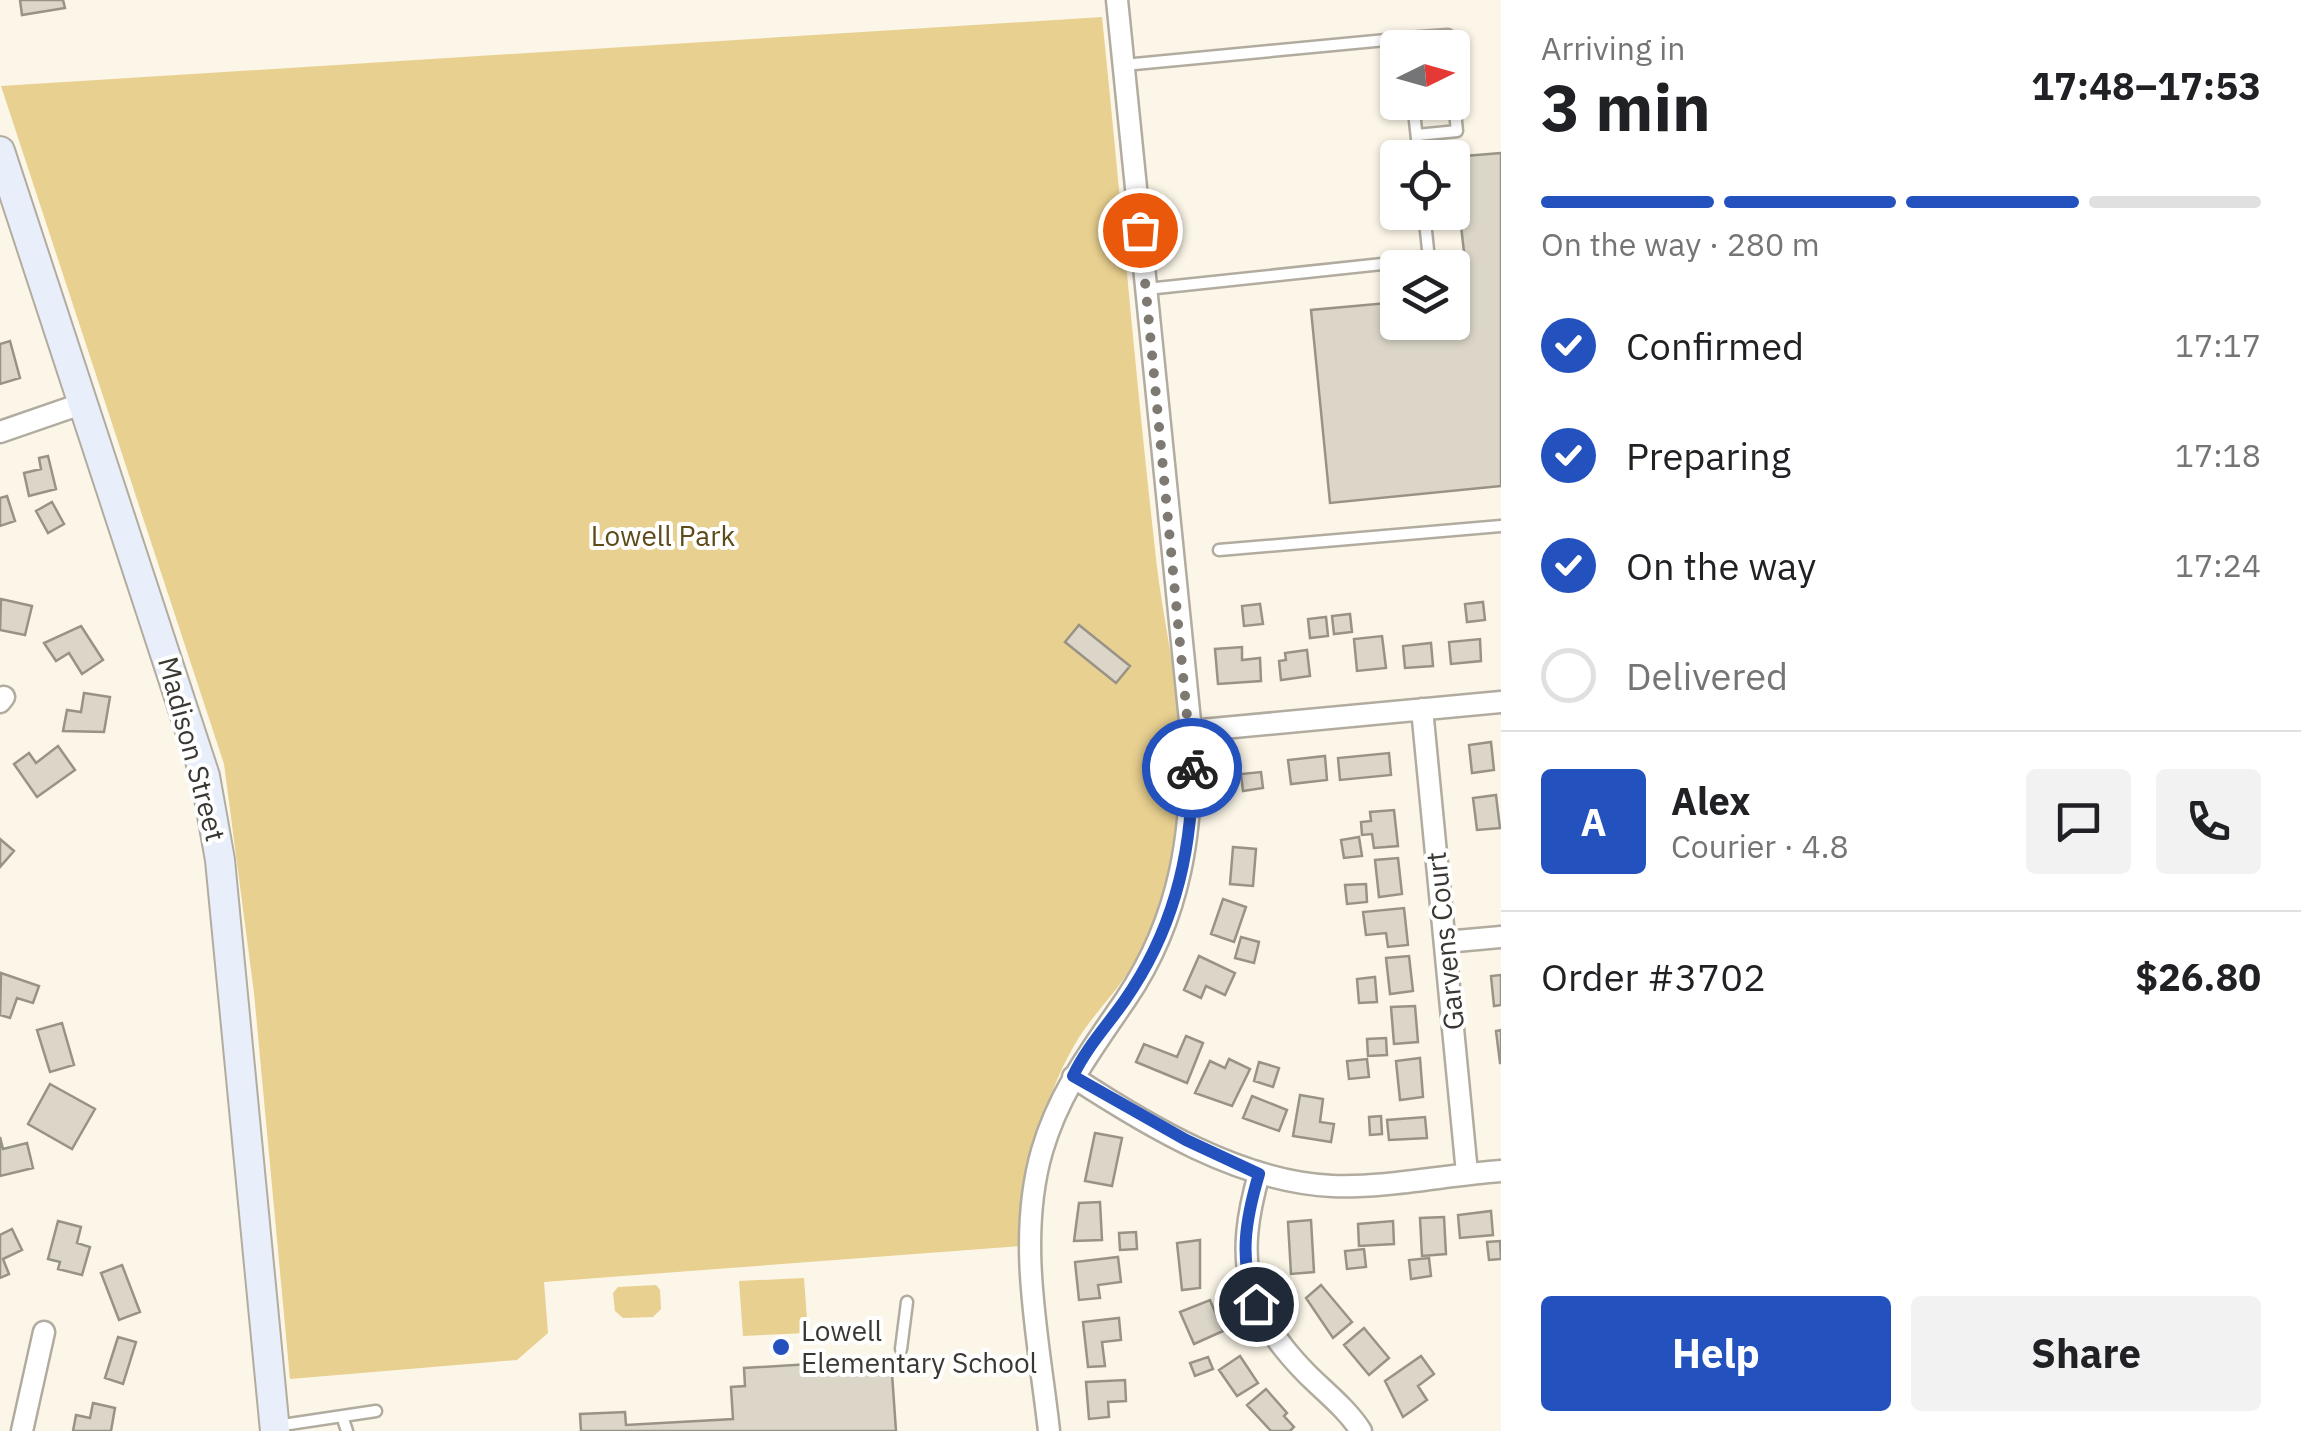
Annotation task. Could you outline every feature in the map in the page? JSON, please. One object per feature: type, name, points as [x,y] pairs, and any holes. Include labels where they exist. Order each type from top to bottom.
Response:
[{"type":"street","points":[[1049,1431],[1030,1256],[1041,1154],[1073,1076],[1150,959],[1173,905],[1190,828],[1191,731],[1117,0]]},
{"type":"street","name":"Madison Street","points":[[0,151],[182,698],[214,822],[275,1428]]},
{"type":"street","points":[[0,432],[84,403]]},
{"type":"street","points":[[1191,731],[1501,702]]},
{"type":"street","name":"Garvens Court","points":[[1422,709],[1468,1173]]},
{"type":"street","points":[[1445,942],[1501,937]]},
{"type":"street","points":[[1073,1076],[1186,1140],[1259,1174],[1333,1186],[1501,1172]]},
{"type":"street","points":[[1259,1174],[1244,1235],[1250,1288],[1280,1344],[1361,1431]]},
{"type":"street","points":[[22,1431],[44,1332]]},
{"type":"lane","points":[[1123,65],[1380,45]]},
{"type":"lane","points":[[1415,120],[1417,140]]},
{"type":"lane","points":[[1416,136],[1457,131],[1456,120]]},
{"type":"lane","points":[[1146,289],[1429,259],[1426,230]]},
{"type":"lane","points":[[1218,550],[1501,526]]},
{"type":"lane","points":[[901,1349],[907,1302]]},
{"type":"lane","points":[[275,1428],[376,1411]]},
{"type":"lane","points":[[342,1416],[347,1431]]},
{"type":"green space","name":"Lowell Park","points":[[1102,17],[1157,567],[1181,728],[1184,792],[1174,861],[1148,936],[1129,971],[1075,1044],[1052,1092],[1031,1168],[1021,1246],[544,1282],[548,1333],[517,1360],[290,1379],[254,993],[224,764],[1,86]]},
{"type":"green space","points":[[804,1278],[808,1333],[743,1336],[739,1281]]},
{"type":"green space","points":[[656,1285],[661,1309],[653,1317],[623,1318],[615,1311],[613,1293],[618,1287]]},
{"type":"building","points":[[20,0],[63,0],[65,8],[22,15]]},
{"type":"building","points":[[1501,153],[1501,486],[1330,503],[1311,310],[1380,304],[1380,340],[1470,340],[1470,250],[1464,250],[1461,230],[1470,230],[1470,156]]},
{"type":"building","points":[[10,341],[20,378],[0,384],[0,344]]},
{"type":"building","points":[[48,456],[56,489],[29,496],[24,473],[41,469],[39,458]]},
{"type":"building","points":[[7,496],[15,521],[0,526],[0,498]]},
{"type":"building","points":[[52,502],[64,524],[48,533],[36,511]]},
{"type":"building","points":[[1,599],[32,606],[25,635],[0,630]]},
{"type":"building","points":[[1483,602],[1485,620],[1467,622],[1465,604]]},
{"type":"building","points":[[1260,604],[1263,624],[1244,626],[1242,606]]},
{"type":"building","points":[[1350,614],[1352,632],[1334,634],[1332,616]]},
{"type":"building","points":[[1326,617],[1328,636],[1310,638],[1308,619]]},
{"type":"building","points":[[1079,625],[1130,666],[1116,683],[1065,642]]},
{"type":"building","points":[[81,626],[103,660],[82,674],[69,653],[56,661],[44,643]]},
{"type":"building","points":[[1382,636],[1386,668],[1357,671],[1354,639]]},
{"type":"building","points":[[1480,639],[1481,661],[1451,664],[1449,642]]},
{"type":"building","points":[[1431,643],[1433,666],[1405,668],[1403,646]]},
{"type":"building","points":[[1242,647],[1242,660],[1260,658],[1261,681],[1218,684],[1215,649]]},
{"type":"building","points":[[1307,650],[1310,676],[1281,680],[1279,661],[1286,660],[1285,653]]},
{"type":"building","points":[[84,693],[110,697],[104,732],[63,731],[67,710],[81,712]]},
{"type":"building","points":[[1491,742],[1494,770],[1472,773],[1469,745]]},
{"type":"building","points":[[58,746],[75,770],[37,797],[14,764],[29,753],[36,763]]},
{"type":"building","points":[[1389,753],[1391,775],[1340,780],[1338,758]]},
{"type":"building","points":[[1325,756],[1327,780],[1291,784],[1288,760]]},
{"type":"building","points":[[1261,772],[1263,788],[1243,791],[1241,774]]},
{"type":"building","points":[[1496,795],[1500,828],[1477,830],[1473,798]]},
{"type":"building","points":[[1394,810],[1398,846],[1374,848],[1372,834],[1362,835],[1361,822],[1371,821],[1370,812]]},
{"type":"building","points":[[1359,837],[1362,856],[1344,858],[1341,840]]},
{"type":"building","points":[[0,839],[14,851],[0,867]]},
{"type":"building","points":[[1233,847],[1256,849],[1253,886],[1230,884]]},
{"type":"building","points":[[1398,858],[1402,894],[1379,897],[1375,860]]},
{"type":"building","points":[[1366,884],[1367,902],[1347,904],[1345,885]]},
{"type":"building","points":[[1223,899],[1246,907],[1234,942],[1211,934]]},
{"type":"building","points":[[1404,908],[1408,945],[1388,947],[1386,933],[1366,935],[1363,912]]},
{"type":"building","points":[[1241,937],[1259,942],[1254,963],[1235,958]]},
{"type":"building","points":[[1199,956],[1235,973],[1225,995],[1206,986],[1201,998],[1184,990]]},
{"type":"building","points":[[1409,956],[1413,991],[1390,994],[1386,958]]},
{"type":"building","points":[[1,973],[39,986],[33,1003],[17,998],[10,1018],[0,1015]]},
{"type":"building","points":[[1501,975],[1501,1005],[1494,1006],[1491,976]]},
{"type":"building","points":[[1375,977],[1377,1002],[1359,1003],[1357,979]]},
{"type":"building","points":[[1415,1006],[1418,1042],[1394,1044],[1391,1007]]},
{"type":"building","points":[[62,1023],[74,1065],[50,1072],[37,1030]]},
{"type":"building","points":[[1501,1030],[1501,1063],[1500,1063],[1496,1031]]},
{"type":"building","points":[[1186,1036],[1203,1043],[1187,1083],[1136,1062],[1144,1044],[1177,1057]]},
{"type":"building","points":[[1386,1038],[1387,1055],[1368,1056],[1367,1039]]},
{"type":"building","points":[[1420,1058],[1423,1097],[1400,1100],[1396,1061]]},
{"type":"building","points":[[1229,1059],[1250,1069],[1232,1106],[1195,1093],[1210,1061],[1225,1068]]},
{"type":"building","points":[[1367,1059],[1369,1077],[1349,1079],[1347,1061]]},
{"type":"building","points":[[1259,1062],[1279,1068],[1273,1087],[1254,1081]]},
{"type":"building","points":[[50,1084],[95,1109],[72,1149],[28,1124]]},
{"type":"building","points":[[1300,1095],[1323,1099],[1320,1122],[1334,1124],[1331,1142],[1293,1136]]},
{"type":"building","points":[[1252,1096],[1287,1110],[1279,1131],[1243,1118]]},
{"type":"building","points":[[1381,1116],[1382,1134],[1370,1135],[1369,1117]]},
{"type":"building","points":[[1425,1117],[1427,1138],[1389,1140],[1387,1120]]},
{"type":"building","points":[[1095,1133],[1122,1138],[1112,1186],[1085,1181]]},
{"type":"building","points":[[0,1137],[3,1149],[27,1143],[33,1168],[0,1176]]},
{"type":"building","points":[[1100,1202],[1102,1240],[1074,1241],[1079,1203]]},
{"type":"building","points":[[1491,1211],[1493,1235],[1460,1238],[1458,1215]]},
{"type":"building","points":[[1444,1217],[1446,1254],[1422,1256],[1420,1218]]},
{"type":"building","points":[[1311,1220],[1314,1272],[1291,1274],[1288,1222]]},
{"type":"building","points":[[58,1221],[81,1227],[77,1243],[90,1247],[82,1275],[58,1269],[60,1262],[48,1259]]},
{"type":"building","points":[[1393,1221],[1394,1244],[1359,1246],[1358,1224]]},
{"type":"building","points":[[12,1229],[22,1250],[3,1259],[9,1274],[0,1278],[0,1235]]},
{"type":"building","points":[[1136,1232],[1137,1249],[1120,1250],[1119,1233]]},
{"type":"building","points":[[1200,1240],[1200,1288],[1182,1290],[1177,1243]]},
{"type":"building","points":[[1500,1241],[1501,1259],[1489,1260],[1487,1242]]},
{"type":"building","points":[[1364,1249],[1366,1267],[1347,1269],[1345,1251]]},
{"type":"building","points":[[1118,1257],[1121,1282],[1098,1285],[1100,1298],[1079,1300],[1075,1262]]},
{"type":"building","points":[[1429,1258],[1431,1276],[1411,1279],[1409,1260]]},
{"type":"building","points":[[122,1265],[140,1312],[119,1320],[101,1273]]},
{"type":"building","points":[[1321,1285],[1352,1322],[1333,1338],[1306,1298]]},
{"type":"building","points":[[1210,1300],[1223,1331],[1194,1344],[1180,1312]]},
{"type":"building","points":[[1119,1318],[1121,1340],[1102,1342],[1105,1366],[1088,1367],[1083,1322]]},
{"type":"building","points":[[1364,1328],[1389,1358],[1369,1375],[1344,1345]]},
{"type":"building","points":[[118,1337],[136,1342],[123,1384],[105,1378]]},
{"type":"building","points":[[1240,1356],[1258,1383],[1237,1396],[1219,1370]]},
{"type":"building","points":[[1421,1356],[1434,1374],[1418,1386],[1427,1400],[1403,1417],[1385,1381]]},
{"type":"building","points":[[1208,1357],[1213,1369],[1195,1376],[1190,1363]]},
{"type":"building","points":[[891,1359],[896,1431],[581,1431],[580,1414],[625,1412],[626,1425],[733,1419],[731,1387],[745,1386],[744,1368]]},
{"type":"building","points":[[1125,1380],[1126,1401],[1108,1402],[1109,1417],[1089,1419],[1086,1382]]},
{"type":"building","points":[[1266,1389],[1287,1413],[1284,1416],[1294,1427],[1290,1431],[1271,1431],[1247,1405]]},
{"type":"building","points":[[93,1403],[115,1408],[111,1431],[73,1431],[76,1415],[90,1418]]},
{"type":"way so far","points":[[1140,230],[1192,768]]},
{"type":"place","name":"Lowell Elementary School","points":[[781,1347]]},
{"type":"route","points":[[1192,768],[1190,828],[1173,905],[1150,959],[1073,1076],[1186,1140],[1259,1174],[1244,1235],[1245,1264],[1256,1304]]}]
